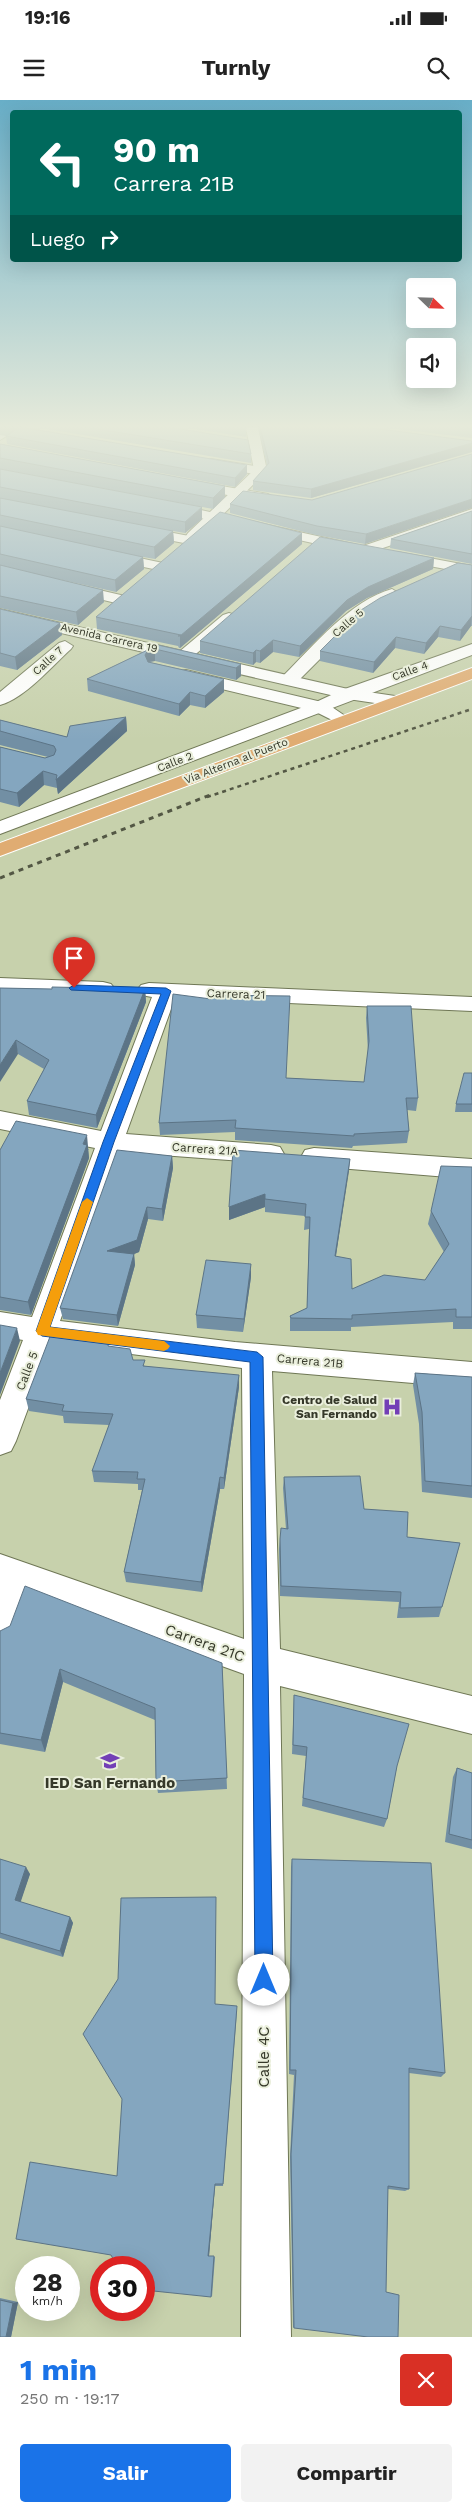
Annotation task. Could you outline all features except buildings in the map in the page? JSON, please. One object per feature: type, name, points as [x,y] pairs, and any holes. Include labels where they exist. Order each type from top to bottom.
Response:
[{"type":"main road","name":"Vía Alterna al Puerto","points":[[0,850],[342,720],[472,674]]},
{"type":"street","points":[[145,531],[189,540]]},
{"type":"street","points":[[143,579],[199,531]]},
{"type":"street","points":[[278,531],[316,541],[472,570]]},
{"type":"street","points":[[366,550],[419,531]]},
{"type":"street","points":[[302,554],[316,541]]},
{"type":"street","points":[[93,552],[158,566]]},
{"type":"street","points":[[427,579],[472,561]]},
{"type":"street","points":[[0,571],[124,595],[107,610]]},
{"type":"street","name":"Calle 5","points":[[290,680],[353,616],[373,602],[409,587]]},
{"type":"street","points":[[185,655],[244,605]]},
{"type":"street","name":"Avenida Carrera 19","points":[[0,614],[348,694],[395,701]]},
{"type":"street","name":"Calle 7","points":[[0,700],[19,687],[94,621]]},
{"type":"street","name":"Avenida Carrera 19","points":[[0,630],[84,651]]},
{"type":"street","name":"Calle 4","points":[[348,694],[472,649]]},
{"type":"street","points":[[168,671],[320,707],[342,720]]},
{"type":"street","points":[[0,682],[19,687]]},
{"type":"street","name":"Calle 2","points":[[0,828],[320,707],[348,694]]},
{"type":"street","name":"Carrera 21","points":[[0,985],[472,1004]]},
{"type":"street","name":"Calle 5","points":[[0,1441],[42,1331],[108,1142],[166,991]]},
{"type":"street","name":"Carrera 21A","points":[[0,1120],[108,1142],[472,1169]]},
{"type":"street","name":"Carrera 21B","points":[[0,1324],[42,1331],[257,1357],[472,1374]]},
{"type":"street","name":"Calle 4C","points":[[257,1357],[262,1663],[266,2337]]},
{"type":"street","points":[[0,1627],[8,1573]]},
{"type":"street","name":"Carrera 21C","points":[[8,1573],[262,1663],[472,1716]]},
{"type":"railway","points":[[207,797],[472,709]]},
{"type":"railway","points":[[0,878],[210,795]]},
{"type":"slow traffic","points":[[87,1202],[42,1331],[164,1346]]},
{"type":"place","name":"Centro de Salud San Fernando","points":[[392,1407]]},
{"type":"place","name":"IED San Fernando","points":[[110,1761]]},
{"type":"route","points":[[74,988],[166,991],[108,1142],[42,1331],[257,1357],[262,1663],[264,1980]]}]
